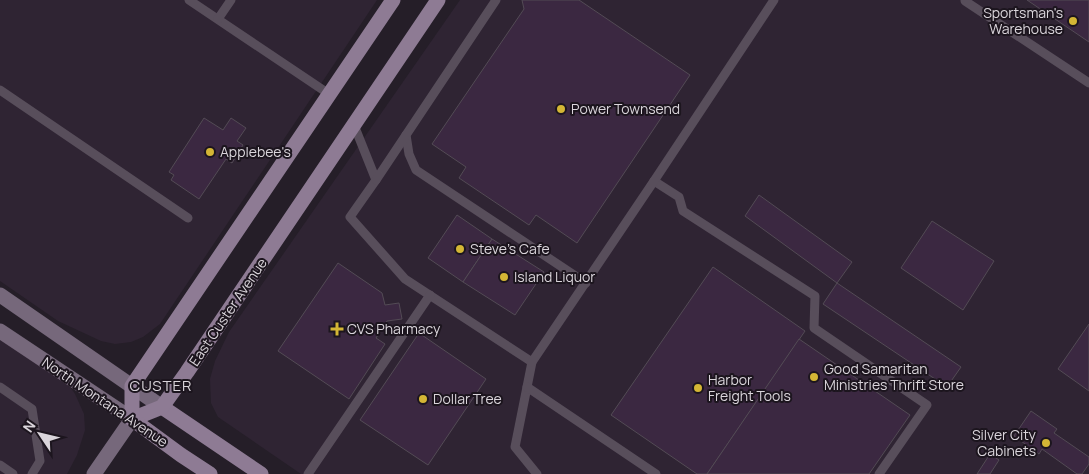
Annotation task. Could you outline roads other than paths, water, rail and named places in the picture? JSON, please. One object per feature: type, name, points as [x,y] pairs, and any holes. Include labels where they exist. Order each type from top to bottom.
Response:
[{"type":"main road","points":[[132,419],[132,386],[393,0]]},
{"type":"main road","name":"East Custer Avenue","points":[[162,407],[193,364],[438,0]]},
{"type":"main road","name":"North Montana Avenue","points":[[0,296],[260,474]]},
{"type":"main road","name":"North Montana Avenue","points":[[0,331],[132,419],[210,474]]},
{"type":"main road","points":[[94,474],[132,419],[162,407]]},
{"type":"lane","points":[[189,0],[329,94]]},
{"type":"lane","points":[[218,19],[230,0]]},
{"type":"lane","points":[[496,0],[350,217],[405,279],[532,362]]},
{"type":"lane","points":[[537,474],[515,447],[532,362],[774,0]]},
{"type":"lane","points":[[965,0],[1089,83]]},
{"type":"lane","points":[[0,90],[188,218]]},
{"type":"lane","points":[[354,125],[376,180]]},
{"type":"lane","points":[[406,135],[409,154],[416,170],[586,283]]},
{"type":"lane","points":[[654,181],[679,197],[683,211],[816,296],[814,328],[927,405],[879,474]]},
{"type":"lane","points":[[308,474],[430,295]]},
{"type":"lane","points":[[0,387],[32,409],[40,461],[32,474]]},
{"type":"lane","points":[[528,387],[656,474]]},
{"type":"lane","points":[[0,465],[13,474]]},
{"type":"place","name":"Sportsman's Warehouse","points":[[1073,21]]},
{"type":"place","name":"Power Townsend","points":[[561,109]]},
{"type":"place","name":"Applebee's","points":[[210,152]]},
{"type":"place","name":"Steve's Cafe","points":[[460,249]]},
{"type":"place","name":"Island Liquor","points":[[504,277]]},
{"type":"place","name":"CVS Pharmacy","points":[[337,329]]},
{"type":"place","name":"Good Samaritan Ministries Thrift Store","points":[[814,377]]},
{"type":"place","name":"Harbor Freight Tools","points":[[698,388]]},
{"type":"place","name":"Dollar Tree","points":[[423,399]]},
{"type":"place","name":"Silver City Cabinets","points":[[1046,443]]},
{"type":"district","name":"CUSTER","points":[[161,386]]}]
